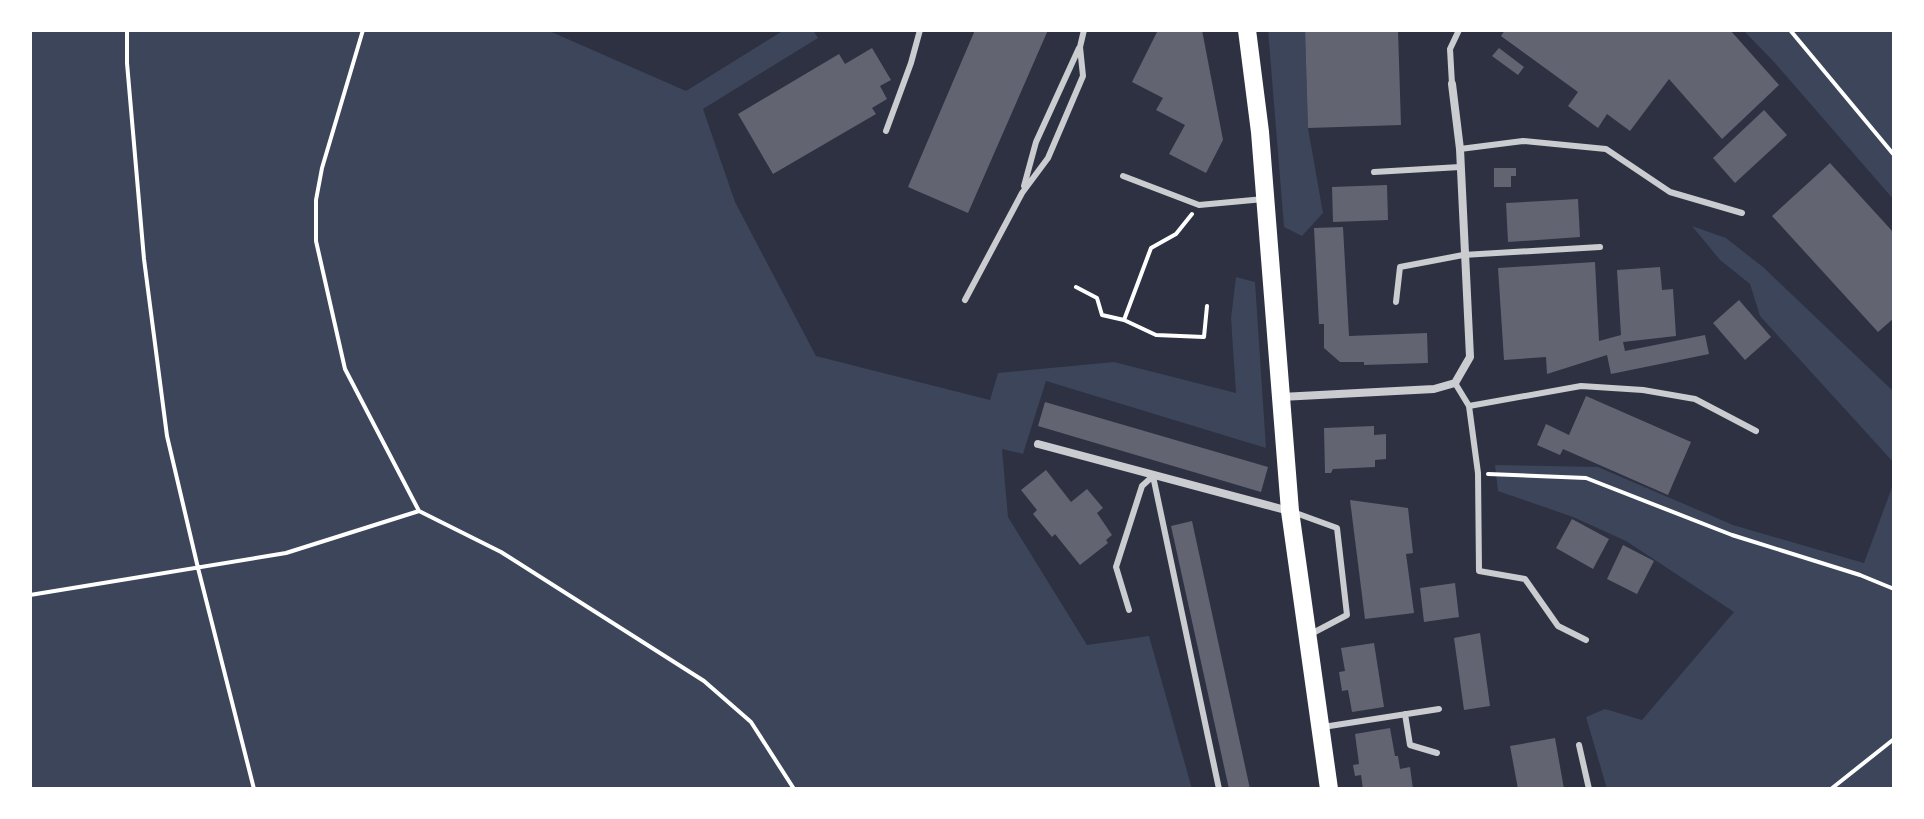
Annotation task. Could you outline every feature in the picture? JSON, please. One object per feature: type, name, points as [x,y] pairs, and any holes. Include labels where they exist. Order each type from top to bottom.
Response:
[{"type":"highway","points":[[1247,30],[1260,132],[1290,511],[1329,789]]},
{"type":"street","points":[[1281,397],[1434,389],[1455,383],[1470,357],[1460,149],[1452,84]]},
{"type":"street","points":[[1038,444],[1290,511]]},
{"type":"lane","points":[[886,131],[920,30]]},
{"type":"lane","points":[[1022,193],[1036,142],[1080,47],[1084,30]]},
{"type":"lane","points":[[1452,84],[1450,49],[1459,30]]},
{"type":"lane","points":[[965,300],[1022,193],[1048,158],[1083,76],[1080,47]]},
{"type":"lane","points":[[1460,149],[1523,141],[1606,149],[1670,192],[1742,213]]},
{"type":"lane","points":[[1374,172],[1460,167]]},
{"type":"lane","points":[[1123,176],[1199,205],[1264,199]]},
{"type":"lane","points":[[1396,302],[1400,267],[1463,255],[1600,247]]},
{"type":"lane","points":[[1455,383],[1469,406],[1478,473],[1479,571],[1525,579],[1558,626],[1586,640]]},
{"type":"lane","points":[[1469,406],[1581,386],[1643,390],[1695,399],[1756,431]]},
{"type":"lane","points":[[1129,610],[1116,567],[1142,486],[1153,476]]},
{"type":"lane","points":[[1153,476],[1219,789]]},
{"type":"lane","points":[[1290,511],[1337,528],[1347,615],[1306,636]]},
{"type":"lane","points":[[1319,728],[1439,709]]},
{"type":"lane","points":[[1405,714],[1410,745],[1437,753]]},
{"type":"lane","points":[[1579,745],[1589,789]]},
{"type":"path","points":[[127,30],[127,63],[144,259],[167,436],[254,789]]},
{"type":"path","points":[[363,30],[322,168],[316,200],[316,241],[345,369],[419,511],[501,552],[704,681],[751,722],[794,789]]},
{"type":"path","points":[[1790,30],[1894,155]]},
{"type":"path","points":[[1124,320],[1151,248],[1176,234],[1199,205]]},
{"type":"path","points":[[1076,287],[1097,298],[1102,315],[1124,320],[1156,335],[1204,337],[1207,306]]},
{"type":"path","points":[[1478,473],[1586,478],[1732,535],[1860,575],[1894,589]]},
{"type":"path","points":[[30,595],[286,553],[419,511]]},
{"type":"path","points":[[1831,789],[1894,739]]},
{"type":"shaded area","points":[[30,30],[547,30],[686,91],[784,30],[813,30],[818,38],[703,109],[735,202],[816,356],[990,400],[998,373],[1114,362],[1236,393],[1231,318],[1236,277],[1255,282],[1266,448],[1046,381],[1023,454],[1002,449],[1008,517],[1087,645],[1149,636],[1192,789],[30,789]]},
{"type":"shaded area","points":[[1268,30],[1305,30],[1308,128],[1323,213],[1302,236],[1284,227]]},
{"type":"shaded area","points":[[1743,30],[1894,30],[1894,200],[1775,63]]},
{"type":"shaded area","points":[[1692,226],[1726,238],[1763,267],[1894,392],[1894,463],[1760,316],[1750,284],[1720,260]]},
{"type":"shaded area","points":[[1495,465],[1598,467],[1733,525],[1864,563],[1894,482],[1894,789],[1607,789],[1586,717],[1605,709],[1642,720],[1734,612],[1626,541],[1573,517],[1498,491]]},
{"type":"building","points":[[975,30],[1048,30],[968,213],[908,187]]},
{"type":"building","points":[[1158,30],[1202,30],[1223,140],[1206,173],[1169,154],[1185,125],[1156,110],[1163,98],[1132,82]]},
{"type":"building","points":[[1305,30],[1398,30],[1401,125],[1308,128]]},
{"type":"building","points":[[1505,30],[1730,30],[1779,85],[1722,139],[1669,79],[1630,131],[1607,114],[1598,128],[1568,106],[1578,92],[1501,36]]},
{"type":"building","points":[[872,48],[891,80],[880,86],[887,99],[872,108],[876,114],[773,174],[738,114],[839,54],[845,64]]},
{"type":"building","points":[[1499,48],[1524,67],[1518,75],[1492,56]]},
{"type":"building","points":[[1764,110],[1787,135],[1735,183],[1713,158]]},
{"type":"building","points":[[1830,163],[1894,233],[1894,318],[1878,332],[1772,216]]},
{"type":"building","points":[[1494,168],[1516,168],[1516,176],[1511,176],[1511,187],[1494,187]]},
{"type":"building","points":[[1387,185],[1388,220],[1333,222],[1332,187]]},
{"type":"building","points":[[1578,199],[1580,237],[1508,242],[1506,203]]},
{"type":"building","points":[[1343,227],[1349,336],[1427,333],[1428,363],[1364,365],[1364,362],[1340,362],[1324,348],[1324,324],[1319,324],[1314,228]]},
{"type":"building","points":[[1595,262],[1599,341],[1621,335],[1617,270],[1660,267],[1662,290],[1673,289],[1676,336],[1623,342],[1625,351],[1705,335],[1709,354],[1611,374],[1607,355],[1547,374],[1546,357],[1504,360],[1498,268]]},
{"type":"building","points":[[1739,300],[1771,337],[1745,360],[1713,323]]},
{"type":"building","points":[[1586,396],[1691,442],[1668,495],[1563,449],[1560,455],[1537,445],[1546,424],[1569,435]]},
{"type":"building","points":[[1045,402],[1268,467],[1261,492],[1038,426]]},
{"type":"building","points":[[1374,426],[1374,435],[1386,434],[1386,459],[1375,460],[1375,467],[1333,469],[1331,473],[1325,473],[1324,428]]},
{"type":"building","points":[[1046,470],[1071,502],[1087,489],[1103,508],[1097,513],[1112,535],[1106,540],[1108,543],[1080,565],[1055,534],[1052,537],[1033,514],[1037,510],[1021,490]]},
{"type":"building","points":[[1350,500],[1408,508],[1413,553],[1406,554],[1414,613],[1365,619]]},
{"type":"building","points":[[1572,519],[1609,539],[1593,569],[1556,548]]},
{"type":"building","points":[[1192,521],[1250,789],[1229,789],[1171,526]]},
{"type":"building","points":[[1623,545],[1654,561],[1637,594],[1607,579]]},
{"type":"building","points":[[1455,583],[1459,617],[1424,622],[1420,588]]},
{"type":"building","points":[[1480,633],[1490,706],[1464,710],[1454,638]]},
{"type":"building","points":[[1374,643],[1384,707],[1352,712],[1348,690],[1342,691],[1339,672],[1345,671],[1341,648]]},
{"type":"building","points":[[1390,728],[1395,756],[1398,756],[1400,769],[1410,767],[1413,789],[1363,789],[1361,775],[1355,776],[1353,765],[1359,764],[1355,734]]},
{"type":"building","points":[[1555,738],[1564,789],[1518,789],[1510,746]]}]
